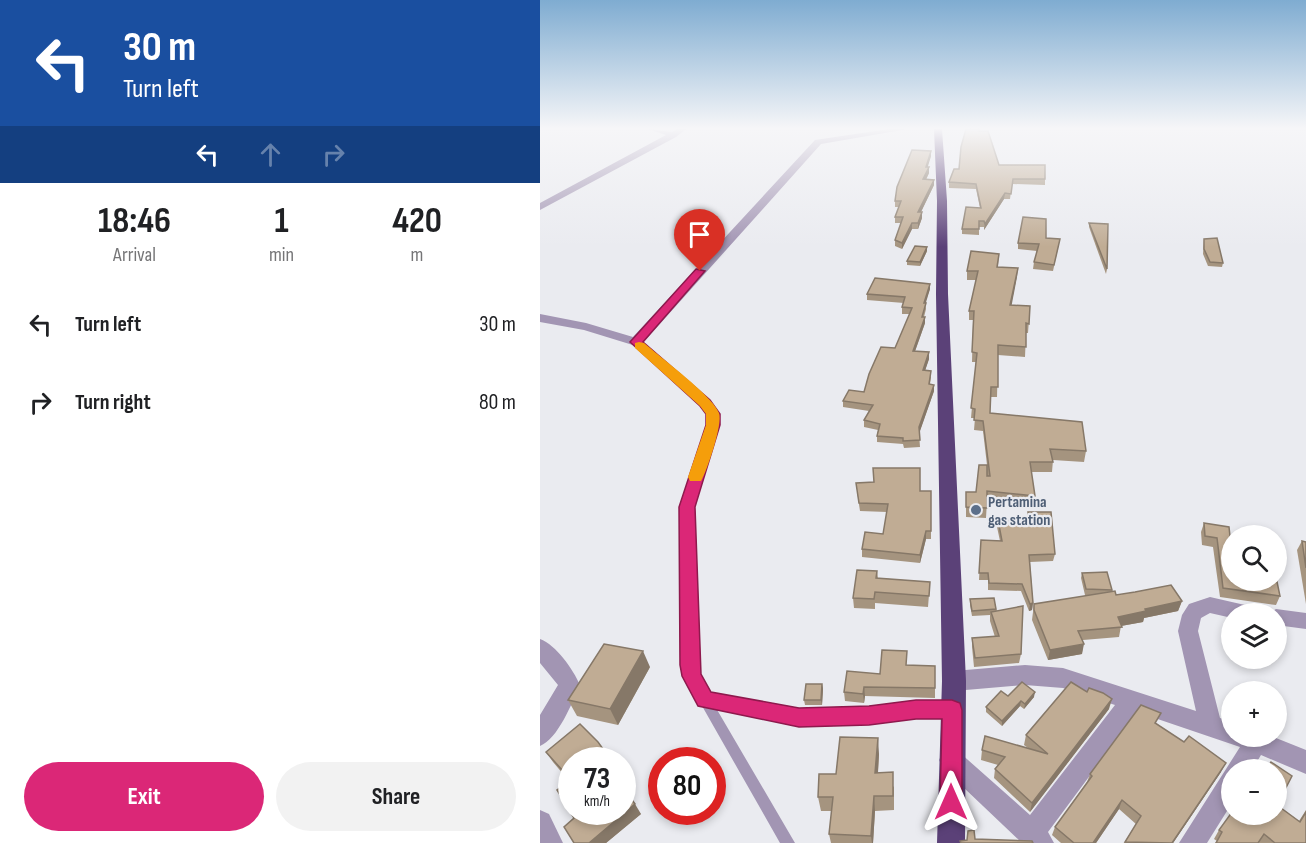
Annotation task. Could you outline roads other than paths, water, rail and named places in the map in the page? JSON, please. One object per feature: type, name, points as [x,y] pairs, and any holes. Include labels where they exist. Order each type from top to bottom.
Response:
[{"type":"highway","points":[[940,168],[954,681],[951,843]]},
{"type":"street","points":[[540,207],[611,168]]},
{"type":"street","points":[[540,318],[574,324],[636,342],[794,168]]},
{"type":"street","points":[[1221,607],[1210,605],[1196,610],[1192,615],[1188,631],[1221,729]]},
{"type":"street","points":[[1287,618],[1306,621]]},
{"type":"street","points":[[540,648],[569,685],[540,735]]},
{"type":"street","points":[[954,681],[1025,675],[1063,678],[1131,702],[1221,729]]},
{"type":"street","points":[[951,760],[1037,838],[1131,702]]},
{"type":"street","points":[[1268,747],[1306,762]]},
{"type":"street","points":[[1192,843],[1221,797]]},
{"type":"street","points":[[540,823],[550,843]]},
{"type":"lane","points":[[636,342],[705,403],[713,414],[713,425],[687,507],[689,665],[692,676],[705,700],[788,843]]},
{"type":"lane","points":[[705,700],[799,718],[869,715],[916,709],[952,710]]},
{"type":"place","name":"Pertamina gas station","points":[[976,510]]}]
